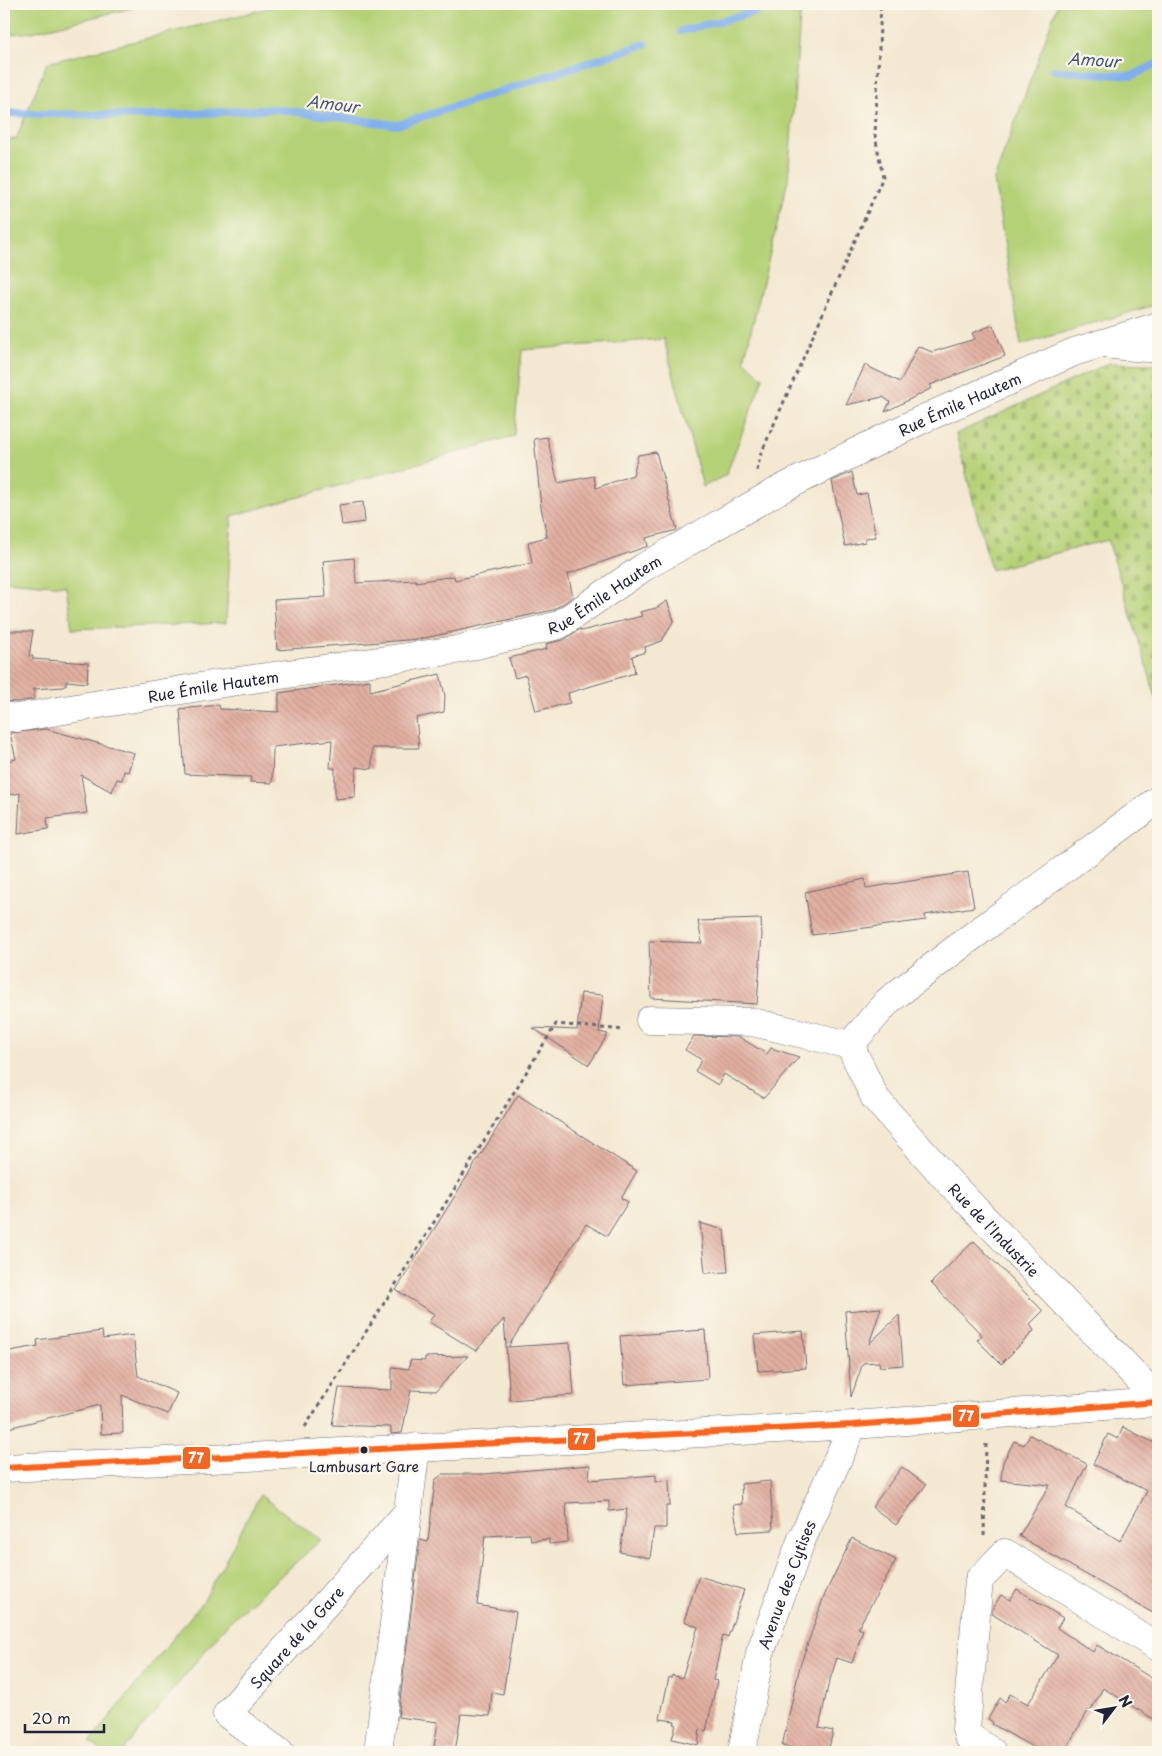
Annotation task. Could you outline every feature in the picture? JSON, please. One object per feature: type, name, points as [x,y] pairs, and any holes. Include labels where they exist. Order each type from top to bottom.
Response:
[{"type":"street","name":"Rue Émile Hautem","points":[[4,716],[17,718],[216,684],[456,650],[559,625],[644,567],[749,507],[921,420],[1074,352],[1158,326]]},
{"type":"street","points":[[1100,344],[1158,349]]},
{"type":"street","points":[[650,1020],[752,1022],[850,1045],[888,1001],[970,938],[1158,800]]},
{"type":"street","name":"Rue de l'Industrie","points":[[850,1045],[875,1098],[950,1183],[1158,1401]]},
{"type":"street","points":[[4,1468],[853,1425],[1158,1401]]},
{"type":"street","name":"Avenue des Cytises","points":[[742,1752],[760,1653],[801,1540],[853,1425]]},
{"type":"street","points":[[378,1752],[416,1447]]},
{"type":"street","name":"Square de la Gare","points":[[279,1752],[227,1714],[408,1512]]},
{"type":"street","points":[[992,1752],[968,1736],[966,1729],[979,1580],[1005,1553],[1158,1647]]},
{"type":"path","points":[[749,507],[760,456],[883,177],[875,135],[880,4]]},
{"type":"path","points":[[287,1454],[378,1313],[556,1024],[643,1032],[650,1020]]},
{"type":"path","points":[[987,1415],[983,1535],[1005,1553]]},
{"type":"green space","points":[[4,4],[149,4],[32,32],[4,35]]},
{"type":"green space","points":[[285,4],[801,4],[788,180],[744,360],[763,378],[726,475],[703,487],[664,339],[522,350],[514,436],[232,516],[226,623],[72,629],[66,586],[4,581],[4,140],[16,139],[47,63]]},
{"type":"green space","points":[[1058,4],[1158,4],[1158,304],[1021,345],[994,180]]},
{"type":"green space","points":[[1109,363],[1158,364],[1158,704],[1108,540],[991,570],[956,434]]},
{"type":"green space","points":[[260,1495],[321,1540],[229,1622],[122,1752],[104,1752],[90,1742],[204,1600]]},
{"type":"building","points":[[993,325],[1005,356],[930,385],[932,388],[885,412],[890,402],[883,397],[846,405],[865,365],[900,382],[918,346],[932,352],[975,339],[972,333]]},
{"type":"building","points":[[547,437],[558,483],[594,476],[596,488],[633,475],[638,455],[656,452],[677,530],[646,538],[648,546],[568,574],[573,597],[553,610],[420,639],[277,650],[274,600],[326,597],[323,561],[354,558],[356,583],[416,580],[416,582],[454,576],[455,580],[532,563],[528,542],[547,537],[541,507],[534,439]]},
{"type":"building","points":[[852,472],[857,495],[867,493],[876,537],[865,538],[865,542],[845,546],[832,481]]},
{"type":"building","points":[[363,502],[365,522],[342,525],[339,505]]},
{"type":"building","points":[[667,601],[674,620],[662,641],[645,647],[646,652],[632,656],[635,673],[568,693],[570,703],[536,711],[526,675],[515,678],[509,658],[547,649],[546,644],[563,640],[580,629],[581,631],[642,616],[640,612],[656,608]]},
{"type":"building","points":[[4,631],[33,631],[29,656],[33,656],[33,659],[88,663],[87,683],[66,681],[66,685],[63,687],[34,689],[34,699],[17,702],[4,701]]},
{"type":"building","points":[[440,674],[445,696],[444,712],[416,718],[419,748],[372,748],[372,769],[356,767],[355,797],[335,799],[335,768],[330,768],[332,740],[273,747],[272,783],[250,782],[251,777],[185,774],[180,709],[219,705],[220,709],[279,712],[279,693],[370,680],[370,691]]},
{"type":"building","points":[[46,729],[134,753],[128,772],[124,771],[122,780],[117,779],[112,792],[81,775],[87,813],[47,818],[48,829],[18,834],[20,793],[4,796],[4,762],[16,759],[10,733]]},
{"type":"building","points":[[968,872],[974,907],[925,915],[926,920],[812,935],[805,892],[865,879],[866,888]]},
{"type":"building","points":[[761,919],[762,935],[757,1004],[651,998],[649,941],[702,943],[698,921]]},
{"type":"building","points":[[581,993],[603,995],[599,1032],[608,1034],[589,1065],[533,1028],[577,1030]]},
{"type":"building","points":[[694,1036],[739,1037],[767,1054],[771,1048],[799,1057],[764,1098],[724,1074],[718,1085],[695,1071],[702,1060],[685,1050]]},
{"type":"building","points":[[518,1095],[637,1171],[621,1198],[628,1202],[607,1236],[586,1224],[508,1347],[570,1343],[574,1395],[510,1400],[504,1319],[476,1351],[429,1322],[434,1314],[396,1290]]},
{"type":"building","points":[[700,1223],[724,1230],[728,1272],[705,1273]]},
{"type":"building","points":[[974,1241],[1043,1311],[1030,1324],[1034,1331],[1001,1364],[977,1340],[982,1335],[931,1283]]},
{"type":"building","points":[[881,1308],[869,1344],[899,1315],[903,1365],[880,1367],[879,1362],[863,1363],[851,1397],[845,1311]]},
{"type":"building","points":[[705,1330],[708,1379],[624,1385],[620,1336]]},
{"type":"building","points":[[102,1331],[103,1339],[133,1335],[138,1376],[177,1393],[168,1414],[122,1395],[123,1433],[101,1434],[100,1405],[4,1429],[4,1352],[38,1346],[37,1340]]},
{"type":"building","points":[[803,1331],[806,1368],[758,1371],[754,1335]]},
{"type":"building","points":[[468,1356],[436,1391],[411,1390],[402,1433],[391,1434],[391,1427],[332,1425],[339,1388],[392,1390],[392,1367],[409,1369],[410,1360],[425,1361],[425,1357]]},
{"type":"building","points":[[1123,1427],[1158,1445],[1158,1616],[1019,1536],[1050,1485],[1001,1480],[1003,1462],[1014,1441],[1024,1445],[1030,1435],[1087,1464],[1066,1507],[1120,1541],[1147,1491],[1093,1464],[1108,1434],[1118,1439]]},
{"type":"building","points":[[590,1465],[589,1480],[656,1475],[656,1482],[669,1480],[670,1506],[666,1506],[666,1528],[654,1528],[650,1558],[620,1552],[627,1509],[609,1511],[609,1501],[566,1503],[568,1542],[549,1544],[549,1539],[531,1541],[530,1534],[485,1536],[477,1605],[516,1612],[503,1694],[492,1692],[490,1716],[461,1714],[455,1752],[433,1752],[438,1722],[398,1717],[420,1540],[428,1542],[435,1480],[443,1474],[484,1474]]},
{"type":"building","points":[[902,1467],[926,1485],[896,1525],[872,1507]]},
{"type":"building","points":[[770,1481],[773,1530],[738,1532],[733,1505],[742,1504],[741,1484]]},
{"type":"building","points":[[852,1538],[896,1560],[858,1628],[863,1630],[852,1663],[837,1658],[828,1686],[819,1728],[833,1731],[828,1752],[810,1752],[782,1746],[800,1666],[824,1596]]},
{"type":"building","points":[[699,1576],[744,1590],[728,1637],[723,1635],[713,1680],[717,1681],[706,1731],[700,1729],[698,1745],[672,1739],[675,1721],[660,1719],[669,1677],[671,1678],[672,1675],[682,1678],[698,1627],[684,1621]]},
{"type":"building","points":[[1017,1589],[1063,1618],[1057,1628],[1093,1652],[1097,1645],[1158,1682],[1158,1722],[1103,1688],[1064,1752],[1041,1752],[992,1724],[993,1722],[988,1719],[1000,1698],[1005,1702],[1010,1694],[1028,1704],[1058,1655],[992,1614],[992,1609],[1001,1595],[1010,1600]]},
{"type":"waterway","name":"Amour","points":[[681,31],[755,12],[769,4]]},
{"type":"waterway","name":"Amour","points":[[4,113],[149,116],[275,109],[397,125],[645,44]]},
{"type":"waterway","name":"Amour","points":[[1054,70],[1132,76],[1158,63]]},
{"type":"transit line","name":"77","points":[[4,1468],[853,1425],[1158,1402]]},
{"type":"place","name":"Lambusart Gare","points":[[364,1450]]}]
